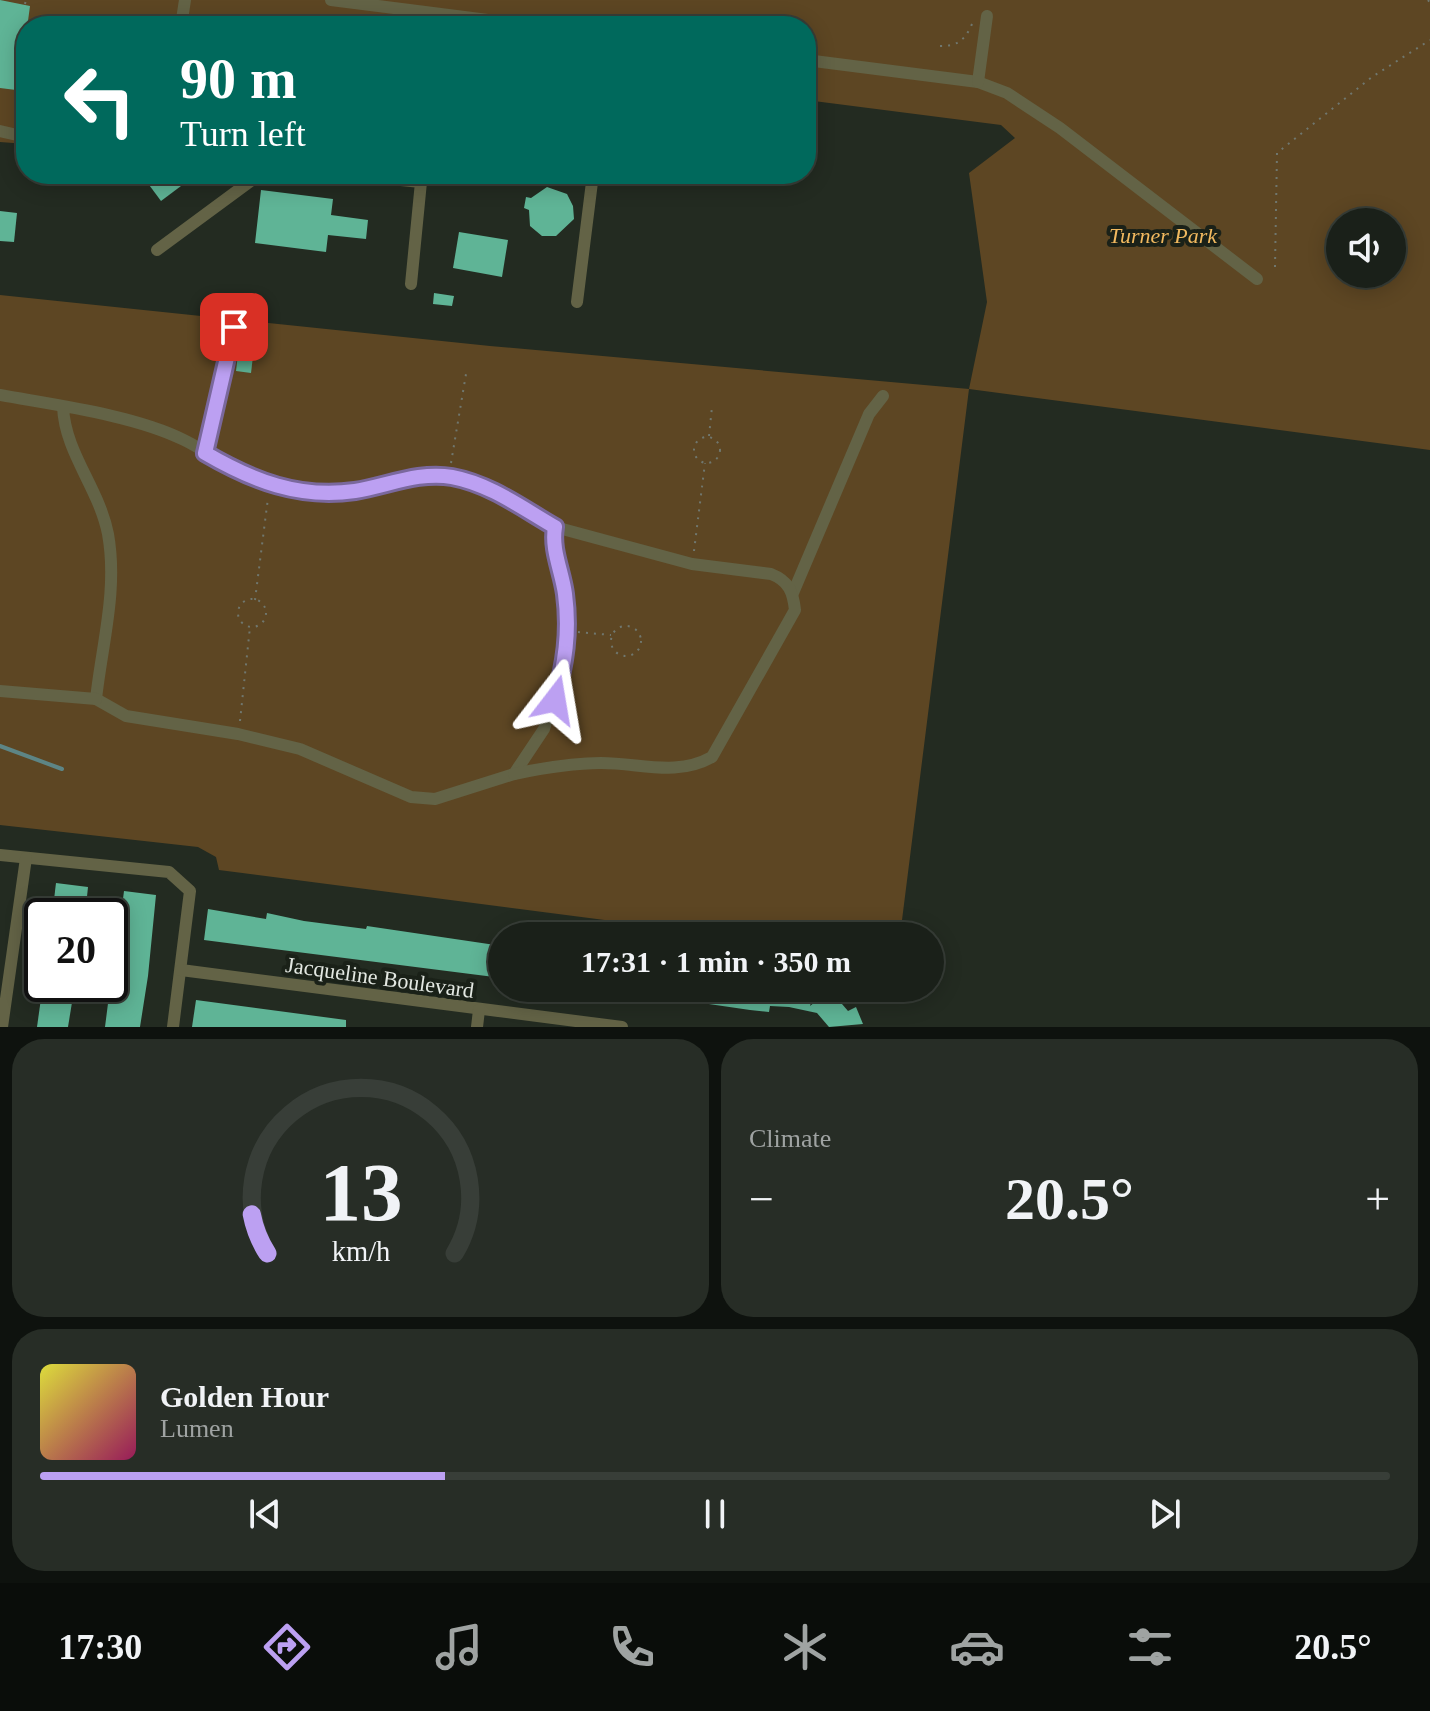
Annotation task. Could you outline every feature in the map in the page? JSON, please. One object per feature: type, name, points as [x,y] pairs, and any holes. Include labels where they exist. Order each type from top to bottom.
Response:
[{"type":"street","points":[[331,0],[457,16]]},
{"type":"street","points":[[978,82],[987,16]]},
{"type":"street","points":[[816,61],[978,82],[1007,93],[1060,128],[1257,279]]},
{"type":"street","points":[[157,250],[246,184]]},
{"type":"street","points":[[411,284],[421,184]]},
{"type":"street","points":[[577,302],[592,184]]},
{"type":"street","points":[[205,453],[234,327]]},
{"type":"street","points":[[0,395],[63,407],[183,439],[270,485],[311,494],[357,491],[415,477],[448,476],[482,484],[555,527],[692,564],[783,578],[793,593],[795,610],[712,757],[692,768],[605,763],[514,774],[435,799],[411,797],[300,749],[238,734],[126,716],[96,699],[0,691]]},
{"type":"street","points":[[793,593],[869,414],[883,396]]},
{"type":"street","points":[[63,407],[66,438],[85,470],[108,533],[110,598],[96,699]]},
{"type":"street","points":[[514,774],[544,729],[567,652],[565,596],[552,543],[555,527]]},
{"type":"street","points":[[0,855],[169,872],[190,891],[173,1027]]},
{"type":"street","points":[[2,1027],[26,858]]},
{"type":"street","name":"Jacqueline Boulevard","points":[[181,970],[622,1027]]},
{"type":"street","points":[[477,1027],[479,1010]]},
{"type":"path","points":[[940,46],[956,46],[966,37],[973,21]]},
{"type":"path","points":[[1275,267],[1277,153],[1372,77],[1430,40]]},
{"type":"path","points":[[448,476],[466,374]]},
{"type":"path","points":[[709,438],[712,407]]},
{"type":"path","points":[[709,438],[716,442],[719,454],[714,461],[705,463],[698,460],[694,449],[698,441],[709,438]]},
{"type":"path","points":[[692,564],[705,463]]},
{"type":"path","points":[[255,600],[270,485]]},
{"type":"path","points":[[255,600],[263,605],[266,614],[262,623],[250,627],[242,623],[239,611],[247,601],[255,600]]},
{"type":"path","points":[[629,626],[638,631],[640,646],[634,653],[621,655],[612,645],[612,636],[619,628],[629,626]]},
{"type":"path","points":[[238,734],[250,627]]},
{"type":"path","points":[[568,631],[612,636]]},
{"type":"green space","name":"Turner Park","points":[[0,0],[1430,0],[1430,450],[969,389],[987,302],[969,173],[1015,138],[1001,125],[816,101],[816,16],[16,16],[16,143],[0,142]]},
{"type":"green space","points":[[0,295],[490,346],[969,389],[902,922],[620,922],[219,870],[216,857],[198,847],[0,825]]},
{"type":"building","points":[[0,0],[30,6],[29,16],[16,16],[16,90],[0,88]]},
{"type":"building","points":[[148,184],[184,184],[161,201]]},
{"type":"building","points":[[547,187],[567,194],[573,206],[574,219],[556,236],[542,236],[530,226],[529,210],[524,208],[526,197],[531,198]]},
{"type":"building","points":[[261,190],[333,199],[331,215],[368,220],[366,239],[328,235],[326,252],[255,243]]},
{"type":"building","points":[[0,211],[17,213],[14,242],[0,241]]},
{"type":"building","points":[[459,232],[508,240],[502,277],[453,268]]},
{"type":"building","points":[[434,293],[454,296],[452,306],[433,304]]},
{"type":"building","points":[[239,346],[254,348],[251,373],[236,371]]},
{"type":"building","points":[[56,883],[88,887],[87,898],[54,898]]},
{"type":"building","points":[[124,891],[156,895],[148,976],[140,1027],[105,1027],[108,1002],[128,1002],[128,898],[123,898]]},
{"type":"building","points":[[208,909],[266,919],[267,913],[304,921],[366,929],[367,926],[488,944],[488,976],[204,940]]},
{"type":"building","points":[[196,1000],[346,1020],[346,1027],[192,1027]]},
{"type":"building","points":[[40,1002],[72,1002],[68,1027],[37,1027]]},
{"type":"building","points":[[695,1002],[811,1002],[810,1006],[815,1002],[840,1002],[848,1011],[856,1007],[863,1024],[829,1027],[817,1013],[789,1007],[770,1006],[769,1012]]},
{"type":"waterway","points":[[0,746],[62,769]]},
{"type":"route","points":[[234,327],[205,453],[251,478],[311,494],[357,491],[415,477],[448,476],[482,484],[555,527],[552,543],[560,566],[568,631],[567,652],[555,700]]}]
